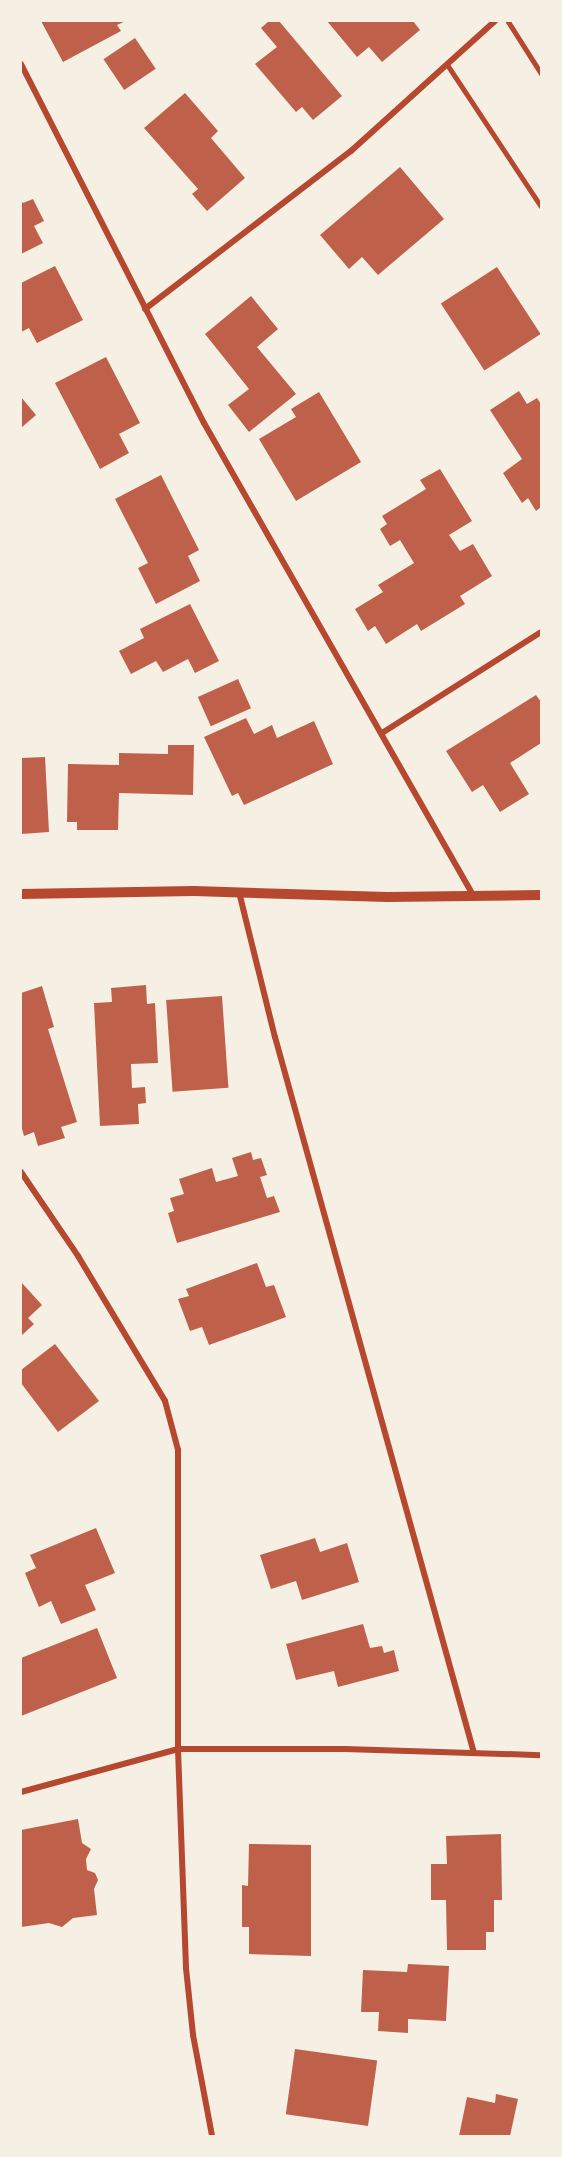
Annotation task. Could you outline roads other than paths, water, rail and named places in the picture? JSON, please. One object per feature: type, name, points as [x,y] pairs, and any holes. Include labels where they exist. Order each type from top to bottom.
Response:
[{"type":"street","points":[[145,309],[351,151],[495,21]]},
{"type":"street","points":[[21,64],[204,423],[473,895]]},
{"type":"street","points":[[382,733],[541,632]]},
{"type":"street","points":[[239,892],[275,1037],[474,1753]]},
{"type":"street","points":[[21,894],[239,892],[387,897],[541,895]]},
{"type":"street","points":[[21,1172],[78,1256],[165,1401],[178,1450],[178,1749],[186,1968],[193,2035],[212,2136]]},
{"type":"street","points":[[21,1792],[178,1749],[541,1755]]},
{"type":"lane","points":[[508,21],[541,73]]},
{"type":"lane","points":[[447,64],[541,206]]}]
